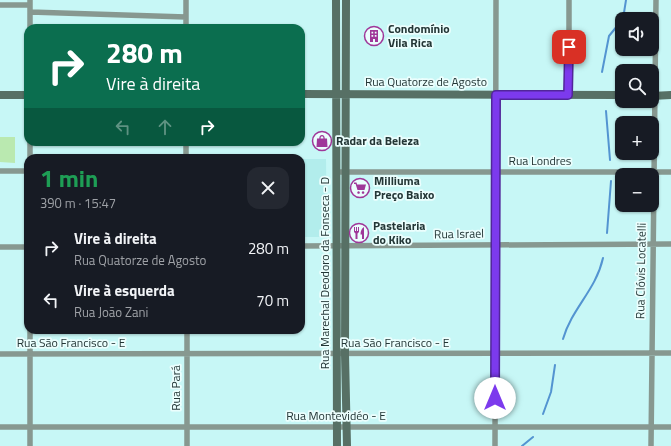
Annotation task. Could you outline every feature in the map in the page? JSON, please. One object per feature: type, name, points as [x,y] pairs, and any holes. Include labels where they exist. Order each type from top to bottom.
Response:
[{"type":"street","points":[[186,0],[186,24]]},
{"type":"street","name":"Rua Marechal Deodoro da Fonseca - D","points":[[336,0],[336,137],[341,172]]},
{"type":"street","name":"Rua Marechal Deodoro da Fonseca - D","points":[[337,446],[341,354],[341,172],[345,136],[346,0]]},
{"type":"street","points":[[495,446],[496,0]]},
{"type":"street","points":[[568,95],[569,0]]},
{"type":"street","name":"Rua Clóvis Locatelli","points":[[654,64],[656,0]]},
{"type":"street","points":[[0,5],[30,2],[30,24]]},
{"type":"street","points":[[30,12],[186,17]]},
{"type":"street","name":"Rua Quatorze de Agosto","points":[[305,94],[336,97],[345,94],[615,95]]},
{"type":"street","points":[[0,95],[24,95]]},
{"type":"street","points":[[659,96],[671,95]]},
{"type":"street","name":"Rua Clóvis Locatelli","points":[[653,108],[654,168]]},
{"type":"street","points":[[336,137],[345,136]]},
{"type":"street","points":[[0,171],[24,171]]},
{"type":"street","name":"Rua Londres","points":[[341,172],[615,172]]},
{"type":"street","name":"Rua Londres","points":[[659,172],[671,172]]},
{"type":"street","name":"Rua Clóvis Locatelli","points":[[650,446],[653,212]]},
{"type":"street","points":[[652,244],[671,244]]},
{"type":"street","name":"Rua Israel","points":[[305,246],[652,244]]},
{"type":"street","points":[[0,247],[24,247]]},
{"type":"street","points":[[30,334],[30,446]]},
{"type":"street","name":"Rua Pará","points":[[187,334],[187,446]]},
{"type":"street","name":"Rua São Francisco - E","points":[[0,354],[671,354]]},
{"type":"street","name":"Rua Marechal Deodoro da Fonseca - D","points":[[341,354],[347,427],[347,446]]},
{"type":"street","name":"Rua Montevidéo - E","points":[[0,427],[671,427]]},
{"type":"shaded area","points":[[305,159],[326,159],[327,237],[305,237]]},
{"type":"green space","points":[[0,137],[15,137],[15,163],[0,162]]},
{"type":"waterway","points":[[624,12],[626,0]]},
{"type":"waterway","points":[[602,72],[609,36],[615,29]]},
{"type":"waterway","points":[[606,111],[610,160]]},
{"type":"waterway","points":[[607,233],[611,181]]},
{"type":"waterway","points":[[563,339],[572,318],[595,280],[603,258]]},
{"type":"waterway","points":[[543,414],[551,392],[555,365]]},
{"type":"waterway","points":[[522,446],[533,437]]},
{"type":"place","name":"Condomínio Vila Rica","points":[[374,36]]},
{"type":"place","name":"Radar da Beleza","points":[[322,141]]},
{"type":"place","name":"Milliuma Preço Baixo","points":[[360,188]]},
{"type":"place","name":"Pastelaria do Kiko","points":[[359,233]]},
{"type":"route","points":[[495,398],[496,95],[568,95],[569,47]]}]
